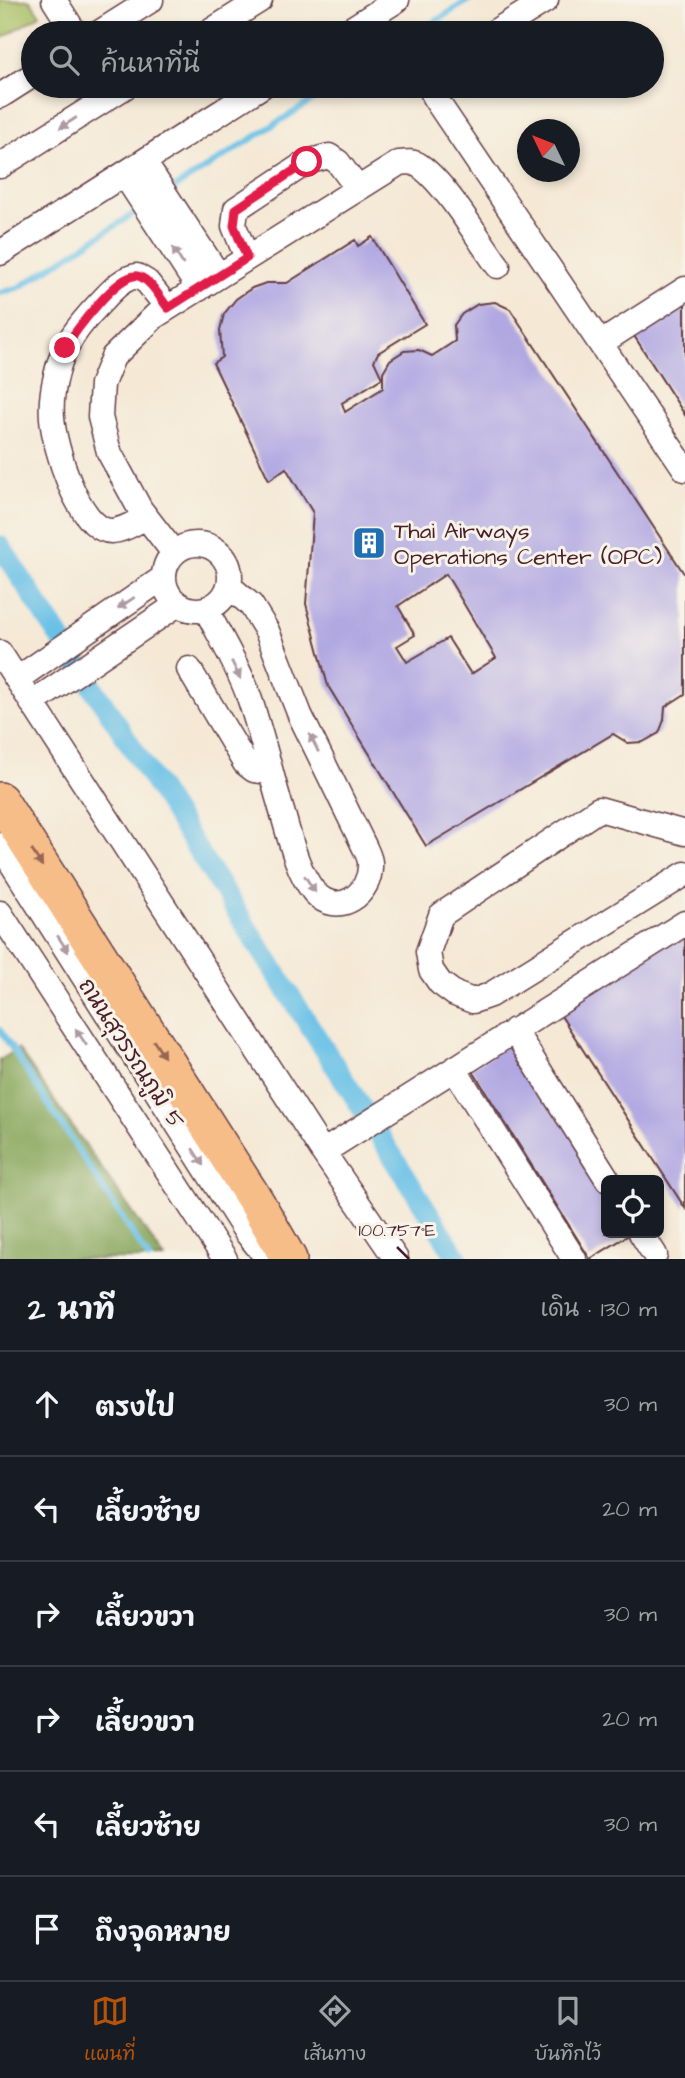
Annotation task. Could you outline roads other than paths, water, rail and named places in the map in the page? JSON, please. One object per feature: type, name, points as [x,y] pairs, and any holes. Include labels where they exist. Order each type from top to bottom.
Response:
[{"type":"highway","points":[[0,800],[257,1203],[289,1259]]},
{"type":"street","points":[[54,0],[67,21]]},
{"type":"street","points":[[118,21],[152,0]]},
{"type":"street","points":[[227,21],[260,0]]},
{"type":"street","points":[[364,21],[397,0]]},
{"type":"street","points":[[512,21],[546,0]]},
{"type":"street","points":[[0,96],[21,83]]},
{"type":"street","points":[[0,166],[107,98]]},
{"type":"street","points":[[0,253],[243,98]]},
{"type":"street","points":[[435,98],[685,469]]},
{"type":"street","points":[[247,258],[234,226],[236,209],[307,162],[329,156],[338,162],[358,189]]},
{"type":"street","points":[[174,553],[146,517],[109,452],[100,417],[102,384],[113,357],[155,316],[399,163],[411,162],[420,166],[442,189],[498,266]]},
{"type":"street","points":[[134,168],[209,282]]},
{"type":"street","points":[[146,517],[113,531],[103,529],[86,512],[68,484],[56,446],[51,416],[56,376],[65,348],[80,324],[121,282],[137,276],[147,282],[168,308]]},
{"type":"street","points":[[601,343],[685,289]]},
{"type":"street","points":[[193,544],[214,548],[222,555],[228,564],[229,586],[220,600],[206,609],[196,610],[178,604],[171,597],[164,577],[174,553],[193,544]]},
{"type":"street","points":[[17,679],[164,577]]},
{"type":"street","points":[[206,609],[251,702],[291,841],[305,878],[315,893],[325,901],[337,904],[354,900],[369,877],[370,862],[365,848],[300,715],[267,631],[251,605],[229,586]]},
{"type":"street","points":[[32,702],[178,604]]},
{"type":"street","points":[[0,653],[323,1152],[396,1259]]},
{"type":"street","points":[[189,669],[245,763],[254,771],[270,772]]},
{"type":"street","points":[[220,721],[251,702]]},
{"type":"street","points":[[685,833],[600,809],[442,915],[428,952],[431,970],[440,983],[455,994],[473,1001],[490,995],[685,874]]},
{"type":"street","name":"ถนนสุวรรณภูมิ 5","points":[[0,845],[246,1232],[268,1259]]},
{"type":"street","name":"ถนนสุวรรณภูมิ 5","points":[[0,913],[225,1259]]},
{"type":"street","points":[[323,1152],[685,923]]},
{"type":"street","points":[[514,1030],[605,1175]]},
{"type":"street","points":[[454,1069],[574,1259]]},
{"type":"street","points":[[644,1238],[654,1258]]},
{"type":"waterway","points":[[436,21],[469,0]]},
{"type":"waterway","points":[[168,192],[316,98]]},
{"type":"waterway","points":[[0,293],[20,287],[141,209]]},
{"type":"waterway","points":[[0,546],[128,741],[458,1259]]},
{"type":"waterway","points":[[0,1030],[149,1259]]},
{"type":"place","name":"Thai Airways Operations Center (OPC)","points":[[369,543]]}]
